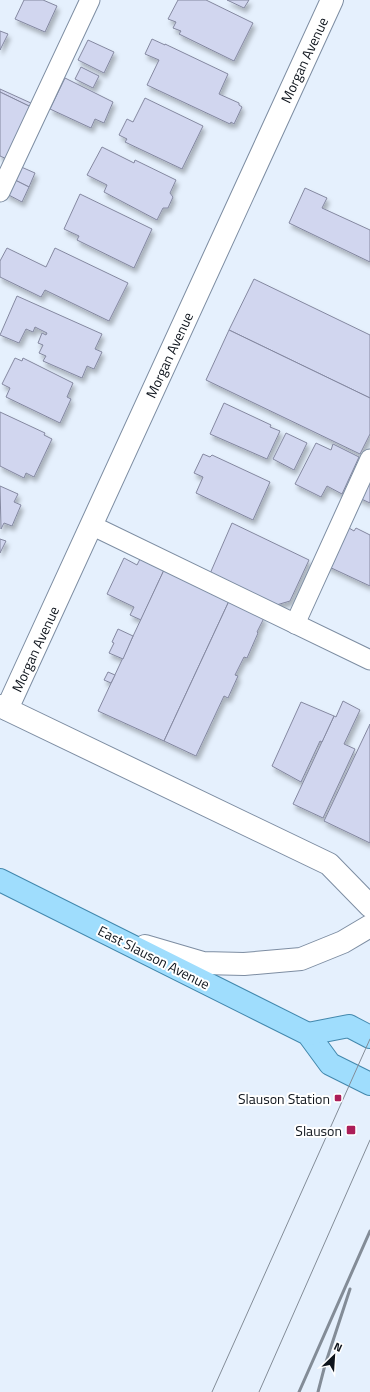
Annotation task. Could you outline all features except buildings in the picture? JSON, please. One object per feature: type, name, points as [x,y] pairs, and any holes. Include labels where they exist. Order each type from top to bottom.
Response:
[{"type":"main road","name":"East Slauson Avenue","points":[[0,880],[308,1034],[330,1064],[370,1084]]},
{"type":"main road","points":[[308,1034],[349,1026],[370,1037]]},
{"type":"street","name":"Morgan Avenue","points":[[4,708],[91,525],[332,0]]},
{"type":"street","points":[[4,708],[329,864],[370,906]]},
{"type":"street","points":[[118,939],[203,963],[244,964],[301,959],[343,942],[370,926]]},
{"type":"lane","points":[[0,192],[90,0]]},
{"type":"lane","points":[[295,624],[370,459]]},
{"type":"lane","points":[[91,525],[370,660]]},
{"type":"tram line","points":[[212,1392],[370,1039]]},
{"type":"tram line","points":[[259,1392],[370,1140]]},
{"type":"railway","points":[[299,1392],[370,1231]]},
{"type":"railway","points":[[318,1392],[325,1365],[350,1289]]},
{"type":"place","name":"Slauson Station","points":[[338,1098]]},
{"type":"place","name":"Slauson","points":[[351,1130]]}]
